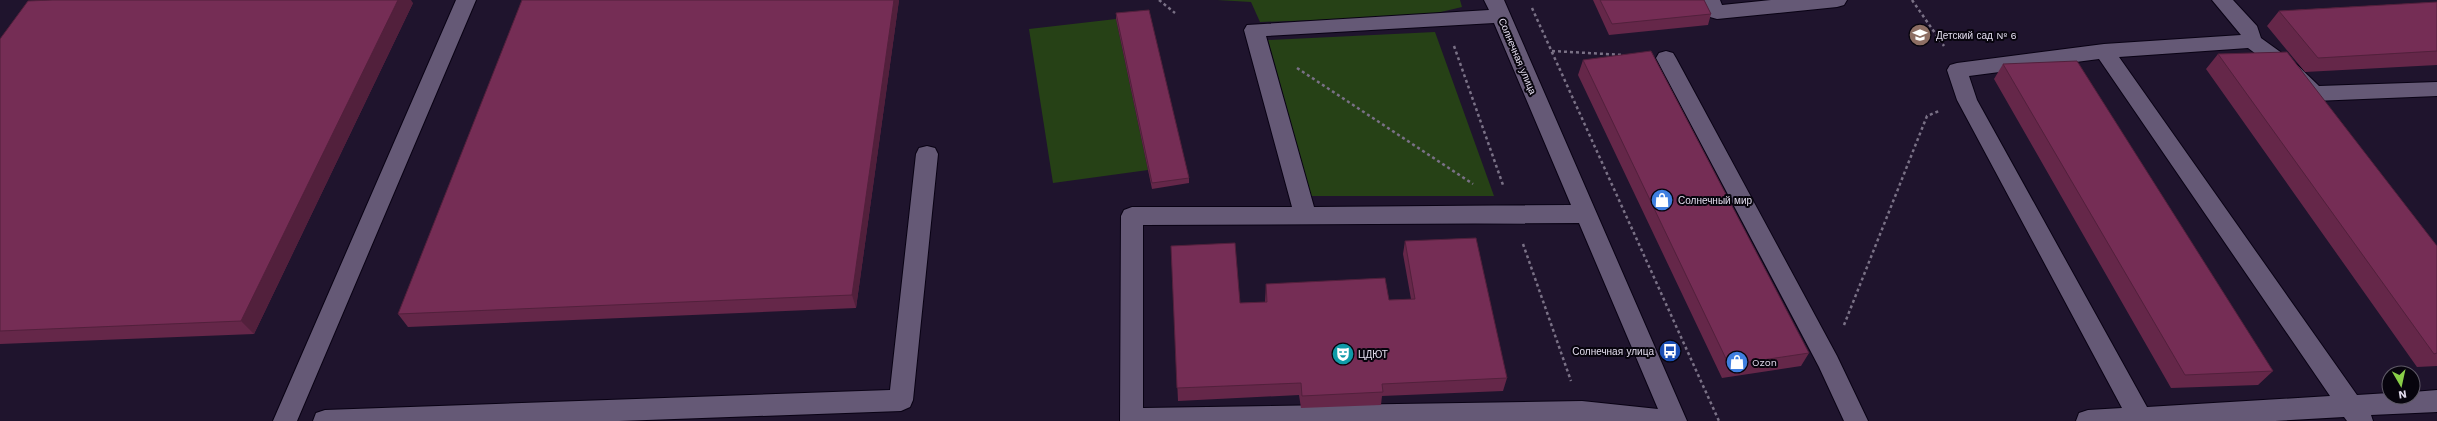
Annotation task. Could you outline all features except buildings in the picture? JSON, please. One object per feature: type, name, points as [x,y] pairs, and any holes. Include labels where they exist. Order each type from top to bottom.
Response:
[{"type":"street","points":[[285,421],[466,0]]},
{"type":"street","points":[[1710,0],[1717,12],[1837,0]]},
{"type":"street","points":[[2222,0],[2250,31],[2252,40],[2286,66],[2314,94],[2328,113]]},
{"type":"street","points":[[1305,214],[1254,30],[1497,8]]},
{"type":"street","name":"Солнечная улица","points":[[1497,8],[1675,421]]},
{"type":"street","points":[[2140,418],[1967,100],[1957,70],[2104,51],[2252,40]]},
{"type":"street","points":[[2104,51],[2355,413]]},
{"type":"street","points":[[1666,58],[1829,363],[1856,421]]},
{"type":"street","points":[[2314,94],[2437,89]]},
{"type":"street","points":[[326,421],[902,400],[927,154]]},
{"type":"street","points":[[1586,214],[1305,214],[1132,216],[1131,419],[1582,412],[1667,421]]},
{"type":"street","points":[[2088,421],[2140,418],[2355,413],[2437,401]]},
{"type":"path","points":[[1159,0],[1175,13]]},
{"type":"path","points":[[1912,0],[1950,55],[1957,70]]},
{"type":"path","points":[[1532,7],[1719,421]]},
{"type":"path","points":[[1256,40],[1477,187],[1502,215]]},
{"type":"path","points":[[1552,51],[1666,58]]},
{"type":"path","points":[[1829,363],[1927,116],[1967,100]]},
{"type":"green space","points":[[1217,0],[1460,0],[1462,7],[1424,16],[1260,22],[1251,2]]},
{"type":"green space","points":[[1116,19],[1148,170],[1053,183],[1029,29]]},
{"type":"green space","points":[[1435,32],[1494,196],[1311,196],[1268,40]]},
{"type":"place","name":"Детский сад № 6","points":[[1920,35]]},
{"type":"place","name":"Солнечный мир","points":[[1662,200]]},
{"type":"place","name":"Солнечная улица","points":[[1670,351]]},
{"type":"place","name":"ЦДЮТ","points":[[1343,354]]},
{"type":"place","name":"Ozon","points":[[1737,362]]}]
